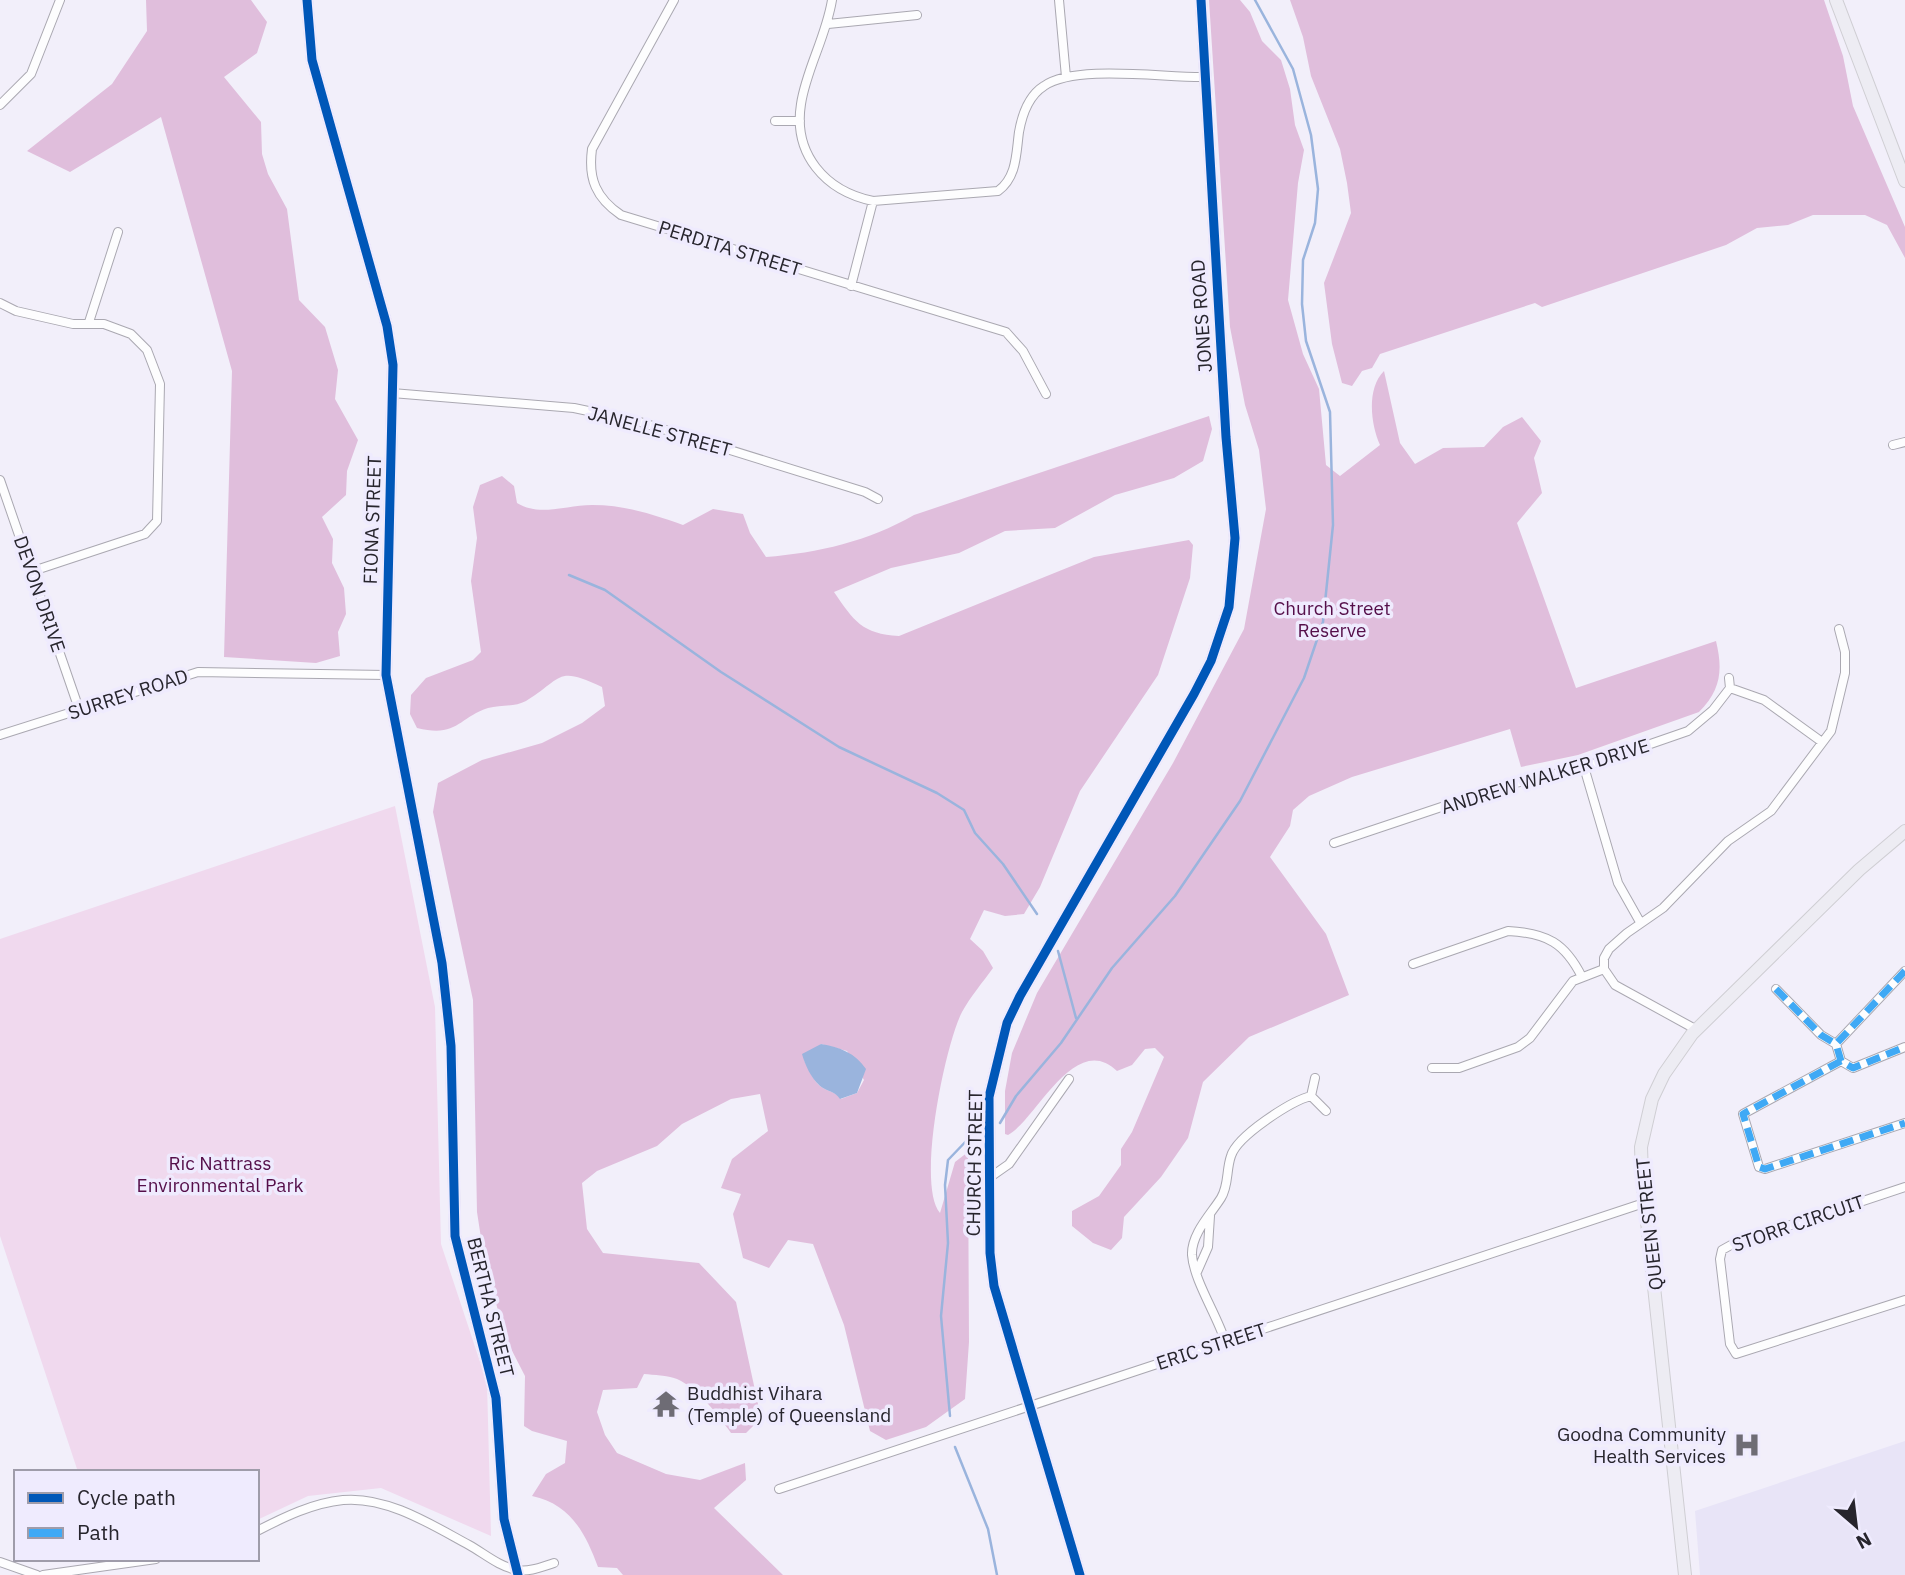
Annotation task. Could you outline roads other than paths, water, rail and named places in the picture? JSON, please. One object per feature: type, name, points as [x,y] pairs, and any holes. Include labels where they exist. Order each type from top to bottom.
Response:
[{"type":"main road","points":[[1836,0],[1902,164],[1905,181]]},
{"type":"main road","name":"QUEEN STREET","points":[[1859,870],[1864,860],[1905,819]]},
{"type":"main road","name":"QUEEN STREET","points":[[1685,1575],[1644,1203],[1641,1147],[1652,1098],[1676,1056],[1697,1030],[1859,870],[1869,865],[1905,831]]},
{"type":"street","points":[[0,104],[31,74],[60,0]]},
{"type":"street","name":"FIONA STREET","points":[[307,0],[315,72],[387,326],[393,365],[386,675],[442,963],[451,1046]]},
{"type":"street","name":"PERDITA STREET","points":[[674,0],[592,149],[592,184],[605,205],[621,215],[1006,332],[1023,351],[1046,394]]},
{"type":"street","points":[[832,0],[828,24],[801,102],[802,141],[811,163],[824,179],[837,189],[873,201],[998,191],[1013,172],[1022,117],[1030,100],[1041,87],[1066,77],[1205,77]]},
{"type":"street","points":[[1059,0],[1066,77]]},
{"type":"street","name":"JONES ROAD","points":[[1201,0],[1226,437],[1236,538],[1233,578],[1223,628]]},
{"type":"street","points":[[828,24],[916,15]]},
{"type":"street","points":[[775,121],[800,121]]},
{"type":"street","points":[[850,286],[873,201]]},
{"type":"street","points":[[89,322],[118,232]]},
{"type":"street","points":[[0,303],[16,311],[72,324],[89,322],[131,334],[147,349],[160,383],[157,521],[145,534],[33,571]]},
{"type":"street","name":"JANELLE STREET","points":[[393,393],[574,408],[640,422],[865,492],[878,499]]},
{"type":"street","points":[[1893,445],[1905,442]]},
{"type":"street","name":"DEVON DRIVE","points":[[0,480],[79,709]]},
{"type":"street","name":"CHURCH STREET","points":[[1080,1575],[994,1286],[989,1178],[989,1097],[1007,1023],[1031,976],[1194,694],[1223,628]]},
{"type":"street","points":[[1697,1030],[1615,985],[1604,969],[1609,949],[1640,922],[1663,908],[1728,841],[1771,811],[1831,731],[1842,690],[1845,652],[1839,629]]},
{"type":"street","name":"SURREY ROAD","points":[[0,734],[198,672],[386,675]]},
{"type":"street","points":[[1729,678],[1730,688],[1764,700],[1822,742]]},
{"type":"street","name":"ANDREW WALKER DRIVE","points":[[1334,843],[1507,786],[1584,767],[1688,731],[1702,722],[1730,688]]},
{"type":"street","points":[[1584,767],[1618,883],[1640,922]]},
{"type":"street","points":[[1413,964],[1508,931],[1525,932],[1555,941],[1570,954],[1582,976]]},
{"type":"street","points":[[1432,1068],[1459,1068],[1525,1043],[1569,986],[1582,976],[1604,969]]},
{"type":"street","points":[[1836,1044],[1905,971]]},
{"type":"street","points":[[1776,989],[1821,1035],[1836,1044],[1841,1061],[1853,1068],[1905,1047]]},
{"type":"street","name":"BERTHA STREET","points":[[451,1046],[455,1236],[496,1398],[504,1519],[517,1572]]},
{"type":"street","points":[[1841,1061],[1743,1114],[1759,1167],[1765,1169],[1905,1123]]},
{"type":"street","points":[[1311,1096],[1315,1078]]},
{"type":"street","points":[[989,1178],[1009,1164],[1069,1079]]},
{"type":"street","points":[[1311,1096],[1326,1111]]},
{"type":"street","points":[[1225,1341],[1197,1272],[1192,1256],[1194,1245],[1226,1189],[1230,1157],[1235,1146],[1282,1107],[1311,1096]]},
{"type":"street","name":"STORR CIRCUIT","points":[[1905,1186],[1731,1245],[1722,1250],[1720,1259],[1730,1344],[1736,1354],[1905,1300]]},
{"type":"street","name":"ERIC STREET","points":[[779,1489],[1644,1203]]},
{"type":"street","points":[[1197,1272],[1208,1247],[1210,1216]]},
{"type":"street","points":[[259,1530],[314,1506],[344,1500],[373,1502],[398,1509],[517,1572],[530,1571],[554,1563]]},
{"type":"street","points":[[43,1575],[142,1561]]},
{"type":"street","points":[[0,1562],[37,1575]]},
{"type":"water","points":[[821,1044],[846,1052],[866,1069],[857,1093],[840,1099],[814,1079],[802,1054]]},
{"type":"waterway","points":[[1000,1123],[1016,1096],[1061,1043],[1112,968],[1175,896],[1240,801],[1304,678],[1323,622],[1333,525],[1330,412],[1306,341],[1302,304],[1303,260],[1315,223],[1318,189],[1311,135],[1293,69],[1255,0]]},
{"type":"waterway","points":[[569,575],[605,590],[721,672],[839,747],[937,793],[964,810],[975,833],[1003,864],[1037,914]]},
{"type":"waterway","points":[[1058,951],[1076,1018]]},
{"type":"waterway","points":[[950,1416],[941,1316],[948,1243],[945,1185],[948,1160],[971,1136]]},
{"type":"waterway","points":[[955,1447],[988,1529],[997,1575]]},
{"type":"place","name":"Buddhist Vihara (Temple) of Queensland","points":[[666,1404]]},
{"type":"place","name":"Goodna Community Health Services","points":[[1747,1445]]},
{"type":"park label","name":"Church Street Reserve","points":[[1332,619]]},
{"type":"park label","name":"Ric Nattrass Environmental Park","points":[[220,1174]]}]
